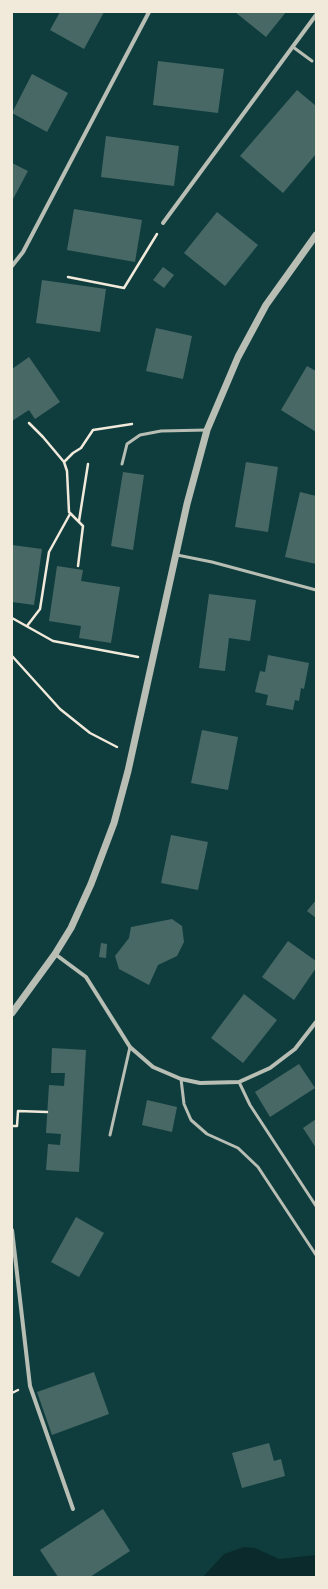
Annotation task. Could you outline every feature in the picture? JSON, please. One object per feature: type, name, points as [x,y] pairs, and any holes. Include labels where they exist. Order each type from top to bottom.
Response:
[{"type":"street","points":[[12,266],[23,252],[149,12]]},
{"type":"street","points":[[163,223],[316,15]]},
{"type":"street","points":[[12,1013],[55,954],[71,928],[99,864],[114,823],[128,771],[177,555],[187,504],[207,430],[238,357],[266,305],[316,235]]},
{"type":"street","points":[[55,954],[86,977],[130,1047],[153,1067],[181,1079],[200,1083],[239,1082],[270,1068],[295,1049],[316,1022]]},
{"type":"street","points":[[12,1230],[30,1386],[73,1509]]},
{"type":"lane","points":[[293,47],[312,61]]},
{"type":"lane","points":[[122,464],[127,444],[140,435],[161,431],[207,430]]},
{"type":"lane","points":[[177,555],[212,562],[316,590]]},
{"type":"lane","points":[[110,1135],[130,1047]]},
{"type":"lane","points":[[181,1079],[184,1104],[191,1120],[207,1134],[238,1148],[258,1167],[316,1255]]},
{"type":"lane","points":[[239,1082],[250,1105],[316,1206]]},
{"type":"path","points":[[68,277],[124,288],[163,223]]},
{"type":"path","points":[[30,423],[44,437],[64,462],[69,512],[83,526],[78,566]]},
{"type":"path","points":[[64,462],[73,453],[81,448],[93,430],[127,424]]},
{"type":"path","points":[[78,522],[88,464]]},
{"type":"path","points":[[27,626],[40,609],[49,552],[70,514]]},
{"type":"path","points":[[12,618],[53,641],[139,657]]},
{"type":"path","points":[[12,657],[60,709],[90,733],[119,748],[128,771]]},
{"type":"path","points":[[12,1126],[17,1126],[18,1111],[48,1112]]},
{"type":"water","points":[[244,1547],[255,1548],[279,1559],[316,1555],[316,1577],[203,1577],[224,1554]]},
{"type":"building","points":[[60,12],[104,12],[84,49],[50,30]]},
{"type":"building","points":[[235,12],[286,12],[266,37]]},
{"type":"building","points":[[158,61],[224,69],[218,113],[153,105]]},
{"type":"building","points":[[32,74],[68,93],[47,132],[12,113]]},
{"type":"building","points":[[297,90],[316,106],[316,154],[283,193],[240,156]]},
{"type":"building","points":[[106,136],[179,146],[174,186],[101,177]]},
{"type":"building","points":[[12,163],[28,171],[12,201]]},
{"type":"building","points":[[74,209],[142,220],[135,262],[67,250]]},
{"type":"building","points":[[217,212],[258,245],[225,286],[184,253]]},
{"type":"building","points":[[163,267],[174,275],[164,288],[153,280]]},
{"type":"building","points":[[42,280],[106,289],[100,332],[36,323]]},
{"type":"building","points":[[156,328],[192,336],[183,379],[146,371]]},
{"type":"building","points":[[29,357],[60,402],[35,419],[29,410],[12,421],[12,369]]},
{"type":"building","points":[[307,366],[316,371],[316,432],[281,410]]},
{"type":"building","points":[[246,462],[278,467],[268,532],[235,527]]},
{"type":"building","points":[[123,472],[144,475],[133,550],[111,546]]},
{"type":"building","points":[[300,492],[316,496],[316,564],[285,557]]},
{"type":"building","points":[[12,545],[42,549],[34,605],[12,602]]},
{"type":"building","points":[[57,566],[83,570],[81,581],[120,587],[111,643],[79,638],[81,626],[49,621]]},
{"type":"building","points":[[209,594],[256,600],[250,641],[229,638],[225,671],[199,668]]},
{"type":"building","points":[[268,655],[309,663],[304,689],[301,688],[299,701],[295,700],[293,710],[266,705],[268,695],[255,692],[260,671],[265,672]]},
{"type":"building","points":[[202,730],[238,737],[228,790],[191,783]]},
{"type":"building","points":[[171,835],[208,842],[198,890],[161,883]]},
{"type":"building","points":[[316,900],[316,918],[307,911]]},
{"type":"building","points":[[172,919],[182,926],[184,942],[177,956],[158,965],[149,985],[119,969],[115,956],[129,938],[131,927]]},
{"type":"building","points":[[288,941],[316,961],[316,968],[294,1000],[262,977]]},
{"type":"building","points":[[101,943],[107,944],[106,958],[99,957]]},
{"type":"building","points":[[244,994],[277,1020],[243,1063],[211,1038]]},
{"type":"building","points":[[52,1048],[86,1050],[79,1172],[46,1170],[48,1144],[60,1145],[61,1134],[46,1133],[49,1085],[64,1086],[65,1073],[51,1073]]},
{"type":"building","points":[[299,1064],[315,1088],[270,1117],[255,1092]]},
{"type":"building","points":[[147,1100],[177,1107],[172,1132],[142,1125]]},
{"type":"building","points":[[316,1119],[316,1148],[303,1128]]},
{"type":"building","points":[[76,1217],[104,1233],[79,1277],[51,1262]]},
{"type":"building","points":[[94,1372],[109,1414],[52,1435],[37,1392]]},
{"type":"building","points":[[269,1443],[274,1461],[281,1459],[285,1476],[242,1488],[232,1453]]},
{"type":"building","points":[[103,1509],[130,1551],[90,1577],[58,1577],[40,1550]]}]
